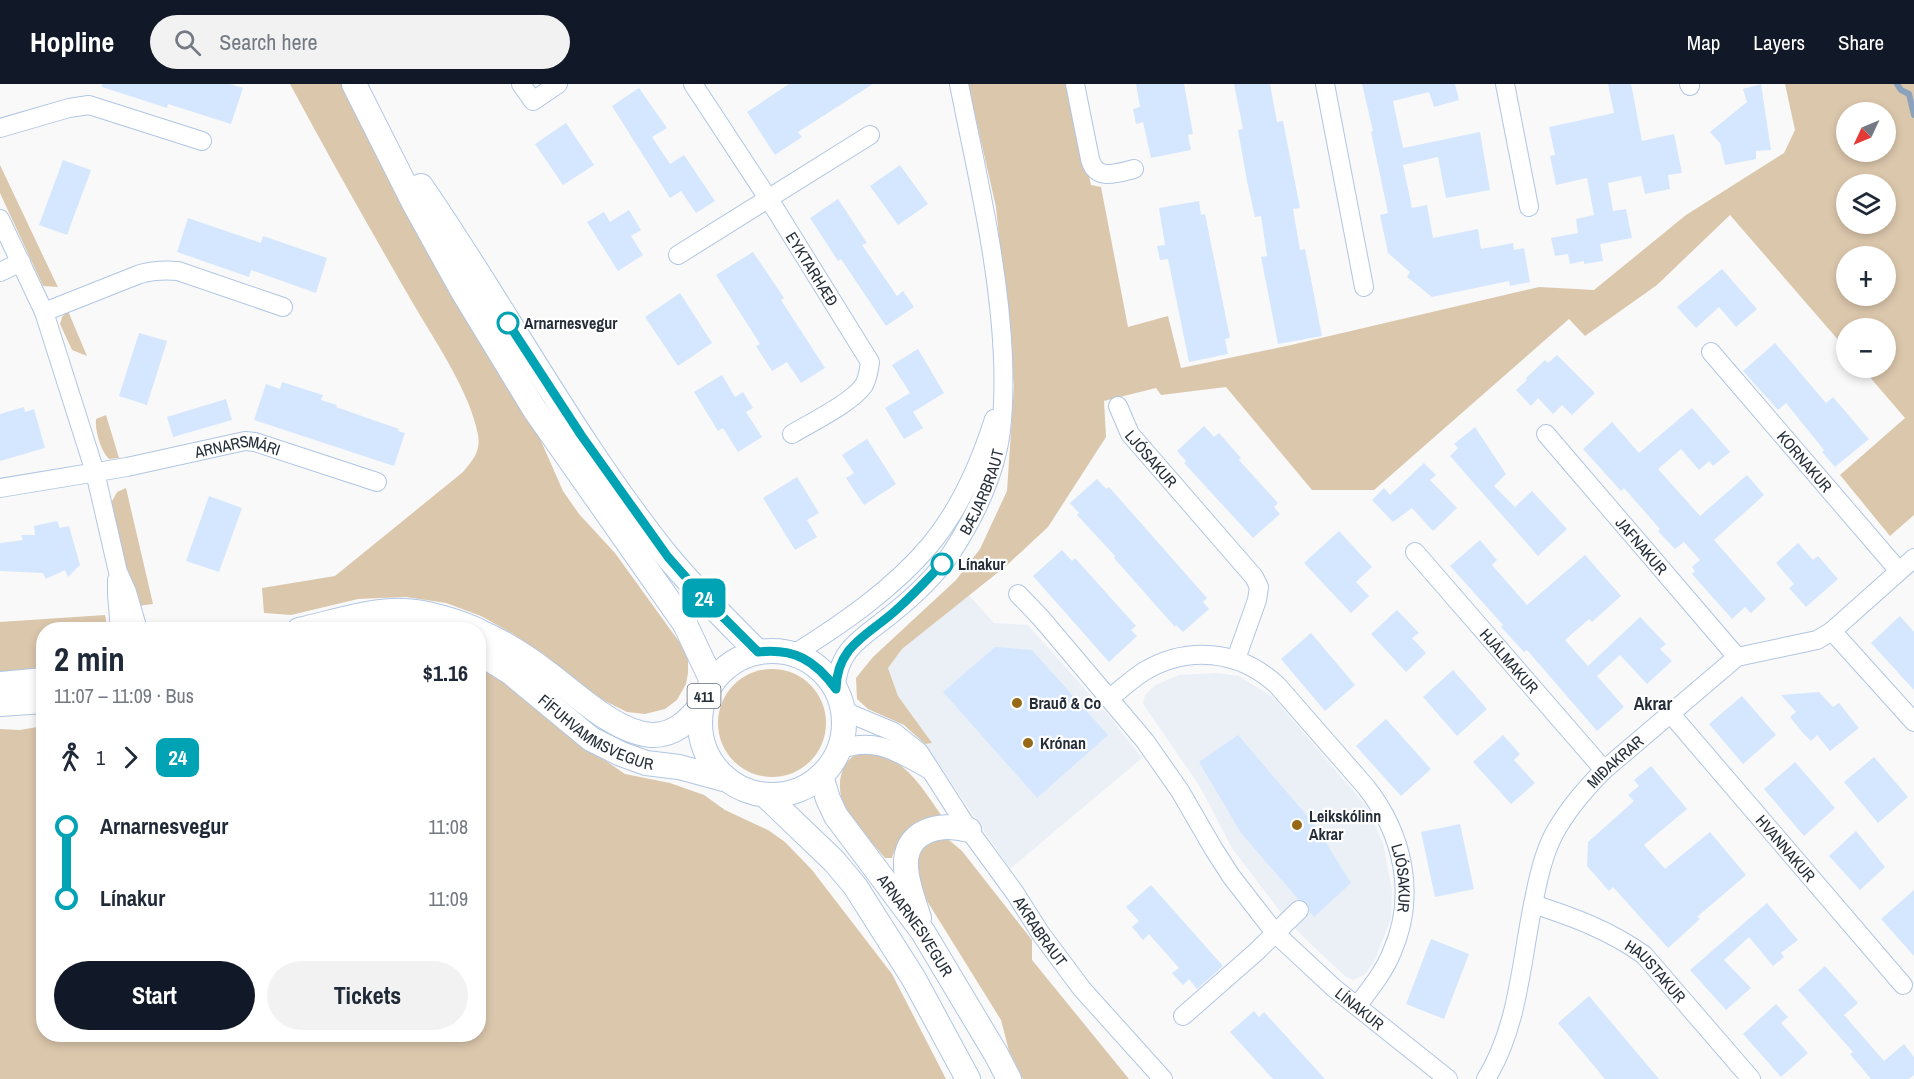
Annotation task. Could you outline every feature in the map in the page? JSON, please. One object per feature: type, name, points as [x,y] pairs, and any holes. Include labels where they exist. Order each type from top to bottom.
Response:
[{"type":"main road","name":"411","points":[[354,84],[378,129],[392,162],[462,290],[535,410],[685,624],[712,681]]},
{"type":"main road","name":"411","points":[[378,129],[427,194],[519,341],[631,508],[668,557],[705,599],[758,652]]},
{"type":"main road","name":"FÍFUHVAMMSVEGUR","points":[[336,622],[373,614],[404,611],[460,622]]},
{"type":"main road","name":"FÍFUHVAMMSVEGUR","points":[[486,634],[531,661],[596,711],[628,728],[652,735],[673,730],[687,723],[701,706]]},
{"type":"main road","name":"ARNARNESVEGUR","points":[[770,650],[794,654],[811,662],[825,674],[839,698],[844,729],[839,750],[832,764],[805,788],[786,794],[765,795],[745,790],[727,780],[713,765],[703,747],[699,726],[701,706],[712,681],[732,662],[770,650]]},
{"type":"main road","name":"FÍFUHVAMMSVEGUR","points":[[486,657],[510,672],[591,739],[646,763],[679,767],[727,780]]},
{"type":"main road","points":[[0,684],[36,681]]},
{"type":"main road","points":[[0,704],[36,702]]},
{"type":"main road","name":"ARNARNESVEGUR","points":[[821,776],[836,816],[923,932],[1009,1079]]},
{"type":"main road","name":"ARNARNESVEGUR","points":[[765,795],[834,861],[855,886],[914,979],[968,1079]]},
{"type":"main road","points":[[923,932],[905,867],[910,847],[917,837],[936,828],[956,826],[969,830]]},
{"type":"street","points":[[522,84],[533,101],[558,84]]},
{"type":"street","name":"EYKTARHÆÐ","points":[[693,84],[768,198],[870,362],[869,374],[864,385],[854,396],[792,434]]},
{"type":"street","name":"BÆJARBRAUT","points":[[839,698],[836,675],[851,646],[916,592],[949,556],[981,502],[999,447],[1004,386],[1001,320],[994,255],[959,84]]},
{"type":"street","points":[[1075,84],[1094,169],[1104,174],[1134,169]]},
{"type":"street","points":[[1325,84],[1364,287]]},
{"type":"street","points":[[1505,84],[1528,207]]},
{"type":"street","points":[[0,128],[69,108],[89,105],[202,141]]},
{"type":"street","points":[[678,255],[870,135]]},
{"type":"street","points":[[0,219],[44,312],[94,472],[118,572],[127,592],[136,622]]},
{"type":"street","points":[[0,272],[21,262]]},
{"type":"street","points":[[44,312],[153,270],[166,270],[197,277],[283,307]]},
{"type":"street","name":"KORNAKUR","points":[[1711,352],[1899,571]]},
{"type":"street","name":"BÆJARBRAUT","points":[[794,654],[864,605],[896,579],[930,545],[943,527],[971,476],[987,441],[1004,386]]},
{"type":"street","name":"LJÓSAKUR","points":[[1118,406],[1130,434],[1254,577],[1259,587],[1257,600],[1236,659]]},
{"type":"street","name":"JAFNAKUR","points":[[1546,434],[1737,657]]},
{"type":"street","name":"ARNARSMÁRI","points":[[0,488],[94,472],[245,441],[255,442],[377,482]]},
{"type":"street","name":"HJÁLMAKUR","points":[[1415,552],[1604,770]]},
{"type":"street","name":"MIÐAKRAR","points":[[1486,1079],[1509,1032],[1542,865],[1554,835],[1571,807],[1604,770],[1737,657],[1817,640],[1832,631],[1914,558]]},
{"type":"street","points":[[118,572],[119,622]]},
{"type":"street","name":"LÍNAKUR","points":[[1017,594],[1041,618],[1110,698],[1164,766],[1213,849],[1275,934],[1357,1006],[1448,1079]]},
{"type":"street","points":[[1832,631],[1914,723]]},
{"type":"street","name":"LJÓSAKUR","points":[[1110,698],[1144,672],[1172,660],[1202,655],[1236,659],[1266,675],[1287,694],[1378,802],[1395,835],[1406,890],[1403,917],[1393,952],[1357,1006]]},
{"type":"street","name":"AKRABRAUT","points":[[839,698],[851,714],[894,732],[919,752],[969,830],[1015,893],[1041,934],[1083,989],[1163,1079]]},
{"type":"street","name":"HVANNAKUR","points":[[1670,713],[1903,985]]},
{"type":"street","name":"AKRABRAUT","points":[[839,750],[864,744],[881,745],[932,772]]},
{"type":"street","name":"HAUSTAKUR","points":[[1533,904],[1590,923],[1644,955],[1751,1079]]},
{"type":"street","points":[[1183,1016],[1299,910]]},
{"type":"shaded area","points":[[290,84],[346,84],[537,432],[563,491],[579,514],[615,553],[680,643],[688,660],[686,684],[677,700],[665,709],[645,714],[627,712],[597,697],[513,634],[481,616],[446,603],[406,597],[358,599],[291,615],[264,613],[262,588],[335,576],[463,472],[475,455],[479,441],[474,419],[460,384]]},
{"type":"shaded area","points":[[968,84],[1068,84],[1091,185],[1101,187],[1128,327],[1168,316],[1181,368],[1291,345],[1539,287],[1594,290],[1686,215],[1784,153],[1795,130],[1785,84],[1914,84],[1914,515],[1890,536],[1840,475],[1905,418],[1871,378],[1896,378],[1896,318],[1836,318],[1836,337],[1730,215],[1657,285],[1585,336],[1569,319],[1374,490],[1312,490],[1226,387],[1161,395],[1156,388],[1104,401],[1106,437],[1048,527],[1006,566],[902,649],[888,668],[898,696],[932,743],[925,744],[904,725],[868,709],[857,699],[856,678],[873,657],[956,580],[980,549],[1007,491],[1014,386],[996,207]]},
{"type":"shaded area","points":[[0,165],[58,287],[43,286],[0,193]]},
{"type":"shaded area","points":[[68,311],[87,356],[72,350],[60,324],[62,317]]},
{"type":"shaded area","points":[[106,415],[119,458],[109,459],[99,440],[96,419]]},
{"type":"shaded area","points":[[126,488],[153,604],[138,606],[123,562],[111,503],[117,492]]},
{"type":"shaded area","points":[[969,595],[994,623],[1028,625],[1109,716],[1142,758],[1010,869],[925,744],[932,743],[898,696],[888,668],[902,649]]},
{"type":"shaded area","points":[[105,615],[106,622],[36,622],[36,672],[0,675],[0,622]]},
{"type":"shaded area","points":[[486,668],[590,750],[625,774],[670,783],[704,795],[725,810],[768,830],[785,842],[812,870],[892,974],[946,1079],[0,1079],[0,729],[20,730],[36,727],[36,1042],[486,1042]]},
{"type":"shaded area","points":[[772,669],[793,673],[810,685],[822,702],[826,723],[822,744],[810,761],[793,773],[772,777],[751,773],[734,761],[722,744],[718,723],[722,702],[734,685],[751,673]]},
{"type":"shaded area","name":"Leikskólinn Akrar","points":[[1217,673],[1239,676],[1273,697],[1367,807],[1383,843],[1392,890],[1391,918],[1375,960],[1365,974],[1358,978],[1353,980],[1346,977],[1286,919],[1232,848],[1199,785],[1143,704],[1145,695],[1155,685],[1179,675]]},
{"type":"shaded area","points":[[873,750],[896,762],[913,776],[941,815],[936,820],[917,826],[907,833],[897,846],[892,858],[885,858],[858,827],[844,806],[840,791],[841,776],[847,762],[859,753]]},
{"type":"shaded area","points":[[936,839],[949,840],[962,851],[1032,940],[1032,960],[1129,1079],[1023,1079],[1009,1051],[1001,1020],[919,888],[916,852]]},
{"type":"building","points":[[102,84],[230,84],[243,88],[231,124],[168,104],[167,108],[102,87]]},
{"type":"building","points":[[789,84],[873,84],[798,132],[802,137],[775,155],[747,112]]},
{"type":"building","points":[[1136,84],[1184,84],[1193,134],[1188,135],[1191,150],[1151,158],[1143,122],[1136,124],[1133,109],[1140,107]]},
{"type":"building","points":[[1234,84],[1270,84],[1277,122],[1283,121],[1300,208],[1293,209],[1300,250],[1305,249],[1322,336],[1278,344],[1261,257],[1267,256],[1261,216],[1255,217],[1247,181],[1238,130],[1243,129]]},
{"type":"building","points":[[1362,84],[1455,84],[1459,100],[1434,107],[1429,92],[1393,101],[1403,148],[1480,132],[1490,190],[1446,198],[1438,157],[1403,165],[1412,208],[1427,205],[1433,238],[1478,229],[1481,249],[1513,243],[1514,250],[1524,248],[1530,282],[1510,286],[1509,281],[1432,297],[1407,277],[1410,272],[1388,253],[1380,215],[1388,213]]},
{"type":"building","points":[[1608,84],[1631,84],[1642,141],[1674,134],[1682,173],[1668,175],[1670,189],[1645,194],[1641,176],[1608,183],[1613,211],[1626,209],[1632,238],[1600,244],[1603,261],[1570,264],[1568,254],[1555,256],[1551,238],[1578,233],[1576,219],[1594,215],[1587,178],[1556,185],[1550,156],[1555,155],[1549,127],[1614,113]]},
{"type":"building","points":[[1761,84],[1771,150],[1756,151],[1756,159],[1725,165],[1720,143],[1710,132],[1747,102],[1743,89]]},
{"type":"building","points":[[639,88],[667,128],[652,137],[670,164],[684,155],[715,201],[696,213],[681,191],[670,198],[612,106]]},
{"type":"building","points":[[566,123],[594,165],[563,185],[535,144]]},
{"type":"building","points":[[63,160],[91,170],[67,235],[39,225]]},
{"type":"building","points":[[900,165],[928,204],[898,225],[870,186]]},
{"type":"building","points":[[838,199],[867,243],[862,245],[897,296],[903,291],[914,307],[886,326],[841,259],[838,261],[810,218]]},
{"type":"building","points":[[1199,201],[1201,215],[1205,214],[1230,338],[1225,339],[1228,354],[1189,362],[1168,259],[1160,260],[1157,246],[1165,245],[1159,208]]},
{"type":"building","points":[[629,210],[641,230],[631,236],[643,255],[618,271],[587,222],[604,212],[610,222]]},
{"type":"building","points":[[188,218],[261,243],[263,236],[327,258],[316,293],[251,270],[249,277],[177,252]]},
{"type":"building","points":[[753,252],[784,298],[781,300],[825,368],[801,383],[787,362],[772,371],[756,346],[760,344],[716,275]]},
{"type":"building","points":[[1722,269],[1757,309],[1736,327],[1719,307],[1696,328],[1677,307]]},
{"type":"building","points":[[680,293],[712,343],[678,366],[645,317]]},
{"type":"building","points":[[139,333],[167,341],[147,405],[119,396]]},
{"type":"building","points":[[1775,343],[1826,403],[1833,397],[1869,439],[1835,467],[1786,403],[1778,410],[1743,371]]},
{"type":"building","points":[[918,349],[944,393],[913,412],[923,428],[904,439],[885,408],[910,393],[892,365]]},
{"type":"building","points":[[1557,355],[1595,393],[1572,415],[1562,405],[1553,414],[1538,398],[1531,406],[1516,390],[1545,360],[1548,363]]},
{"type":"building","points":[[722,375],[735,397],[743,392],[753,408],[746,412],[762,437],[738,452],[723,428],[718,431],[694,392]]},
{"type":"building","points":[[282,382],[323,395],[321,400],[337,405],[336,407],[405,433],[394,466],[254,420],[266,384],[280,389]]},
{"type":"building","points":[[226,399],[232,420],[173,437],[167,417]]},
{"type":"building","points":[[24,407],[25,412],[34,409],[45,448],[0,461],[0,414]]},
{"type":"building","points":[[1692,408],[1730,452],[1713,466],[1709,461],[1699,470],[1681,449],[1658,469],[1700,516],[1747,475],[1764,495],[1714,540],[1766,599],[1751,613],[1745,607],[1732,619],[1692,574],[1695,571],[1692,567],[1700,560],[1684,542],[1675,549],[1624,488],[1621,491],[1583,449],[1612,422],[1639,453]]},
{"type":"building","points":[[1204,426],[1214,437],[1219,433],[1241,458],[1239,460],[1278,503],[1274,507],[1280,514],[1253,538],[1184,463],[1186,461],[1177,451]]},
{"type":"building","points":[[1475,427],[1506,474],[1494,486],[1515,507],[1532,491],[1567,529],[1538,556],[1450,456],[1458,448],[1454,444]]},
{"type":"building","points":[[867,439],[896,484],[864,505],[846,478],[854,473],[842,455]]},
{"type":"building","points":[[1424,463],[1436,475],[1430,480],[1457,508],[1433,531],[1412,508],[1393,522],[1372,500],[1384,488],[1390,495]]},
{"type":"building","points":[[797,477],[819,513],[807,520],[817,537],[795,550],[763,498]]},
{"type":"building","points":[[1097,479],[1106,489],[1109,487],[1207,598],[1203,602],[1209,609],[1183,632],[1176,625],[1175,627],[1114,558],[1115,556],[1077,515],[1079,513],[1070,503]]},
{"type":"building","points":[[209,496],[242,508],[219,572],[186,561]]},
{"type":"building","points":[[57,521],[60,528],[69,526],[80,565],[68,577],[65,570],[46,579],[43,573],[0,571],[0,543],[23,540],[21,535],[35,535],[34,526]]},
{"type":"building","points":[[1339,531],[1372,567],[1356,582],[1369,596],[1351,613],[1304,563]]},
{"type":"building","points":[[1480,540],[1497,560],[1492,565],[1527,605],[1585,555],[1621,596],[1592,622],[1589,619],[1565,640],[1588,666],[1640,617],[1666,644],[1660,649],[1672,661],[1647,684],[1620,655],[1597,676],[1624,707],[1597,731],[1527,650],[1524,652],[1501,627],[1503,625],[1450,566]]},
{"type":"building","points":[[1798,543],[1813,560],[1818,556],[1838,579],[1806,607],[1789,588],[1794,584],[1776,563]]},
{"type":"building","points":[[1062,550],[1072,561],[1075,558],[1136,626],[1131,630],[1137,636],[1109,662],[1033,576]]},
{"type":"building","points":[[1397,610],[1419,633],[1412,638],[1426,653],[1406,672],[1371,634]]},
{"type":"building","points":[[1900,616],[1914,632],[1914,690],[1871,643]]},
{"type":"building","points":[[1311,633],[1355,685],[1325,711],[1281,659]]},
{"type":"building","points":[[995,647],[1032,650],[1108,735],[1037,798],[943,692]]},
{"type":"building","points":[[1453,670],[1487,709],[1457,736],[1423,697]]},
{"type":"building","points":[[1819,692],[1833,707],[1839,703],[1859,728],[1830,751],[1817,735],[1811,741],[1803,733],[1790,717],[1796,712],[1781,695]]},
{"type":"building","points":[[1742,696],[1776,735],[1743,764],[1709,724]]},
{"type":"building","points":[[1386,719],[1431,769],[1401,796],[1356,746]]},
{"type":"building","points":[[1238,735],[1315,825],[1351,883],[1314,917],[1307,903],[1298,899],[1241,833],[1199,762]]},
{"type":"building","points":[[1503,735],[1520,754],[1514,760],[1535,783],[1511,804],[1473,762]]},
{"type":"building","points":[[1874,757],[1908,797],[1878,823],[1844,782]]},
{"type":"building","points":[[1795,762],[1835,808],[1804,836],[1764,789]]},
{"type":"building","points":[[1651,766],[1687,809],[1644,845],[1665,869],[1710,832],[1746,875],[1697,917],[1700,919],[1668,948],[1613,887],[1609,891],[1587,866],[1588,842],[1634,801],[1628,795],[1639,786],[1634,780]]},
{"type":"building","points":[[1460,824],[1474,889],[1435,897],[1421,832]]},
{"type":"building","points":[[1856,831],[1885,867],[1860,890],[1829,856]]},
{"type":"building","points":[[1151,885],[1223,966],[1197,989],[1189,979],[1183,985],[1172,973],[1179,968],[1149,934],[1143,940],[1132,927],[1139,921],[1126,907]]},
{"type":"building","points":[[1914,890],[1914,956],[1881,919]]},
{"type":"building","points":[[1767,903],[1798,940],[1781,953],[1784,957],[1773,966],[1749,937],[1724,960],[1751,988],[1726,1010],[1690,970]]},
{"type":"building","points":[[1431,939],[1469,954],[1444,1019],[1406,1004]]},
{"type":"building","points":[[1825,966],[1858,1003],[1844,1015],[1884,1061],[1904,1044],[1914,1057],[1914,1075],[1909,1079],[1871,1079],[1850,1054],[1853,1052],[1798,990]]},
{"type":"building","points":[[1589,996],[1659,1079],[1605,1079],[1558,1023]]},
{"type":"building","points":[[1776,1004],[1788,1017],[1781,1023],[1808,1053],[1781,1077],[1743,1034]]},
{"type":"building","points":[[1254,1011],[1259,1017],[1264,1012],[1325,1079],[1273,1079],[1230,1032]]},
{"type":"waterway","points":[[1897,84],[1901,90],[1909,94],[1914,115]]},
{"type":"bus line","name":"24","points":[[508,323],[581,435],[668,557],[705,599],[758,652],[782,651],[811,662],[825,674],[836,689],[836,675],[851,646],[892,614],[942,564]]},
{"type":"place","name":"Arnarnesvegur","points":[[508,323]]},
{"type":"place","name":"Línakur","points":[[942,564]]},
{"type":"place","name":"Brauð & Co","points":[[1017,703]]},
{"type":"place","name":"Krónan","points":[[1028,743]]},
{"type":"place","name":"Leikskólinn Akrar","points":[[1297,825]]},
{"type":"district","name":"Akrar","points":[[1653,703]]}]
